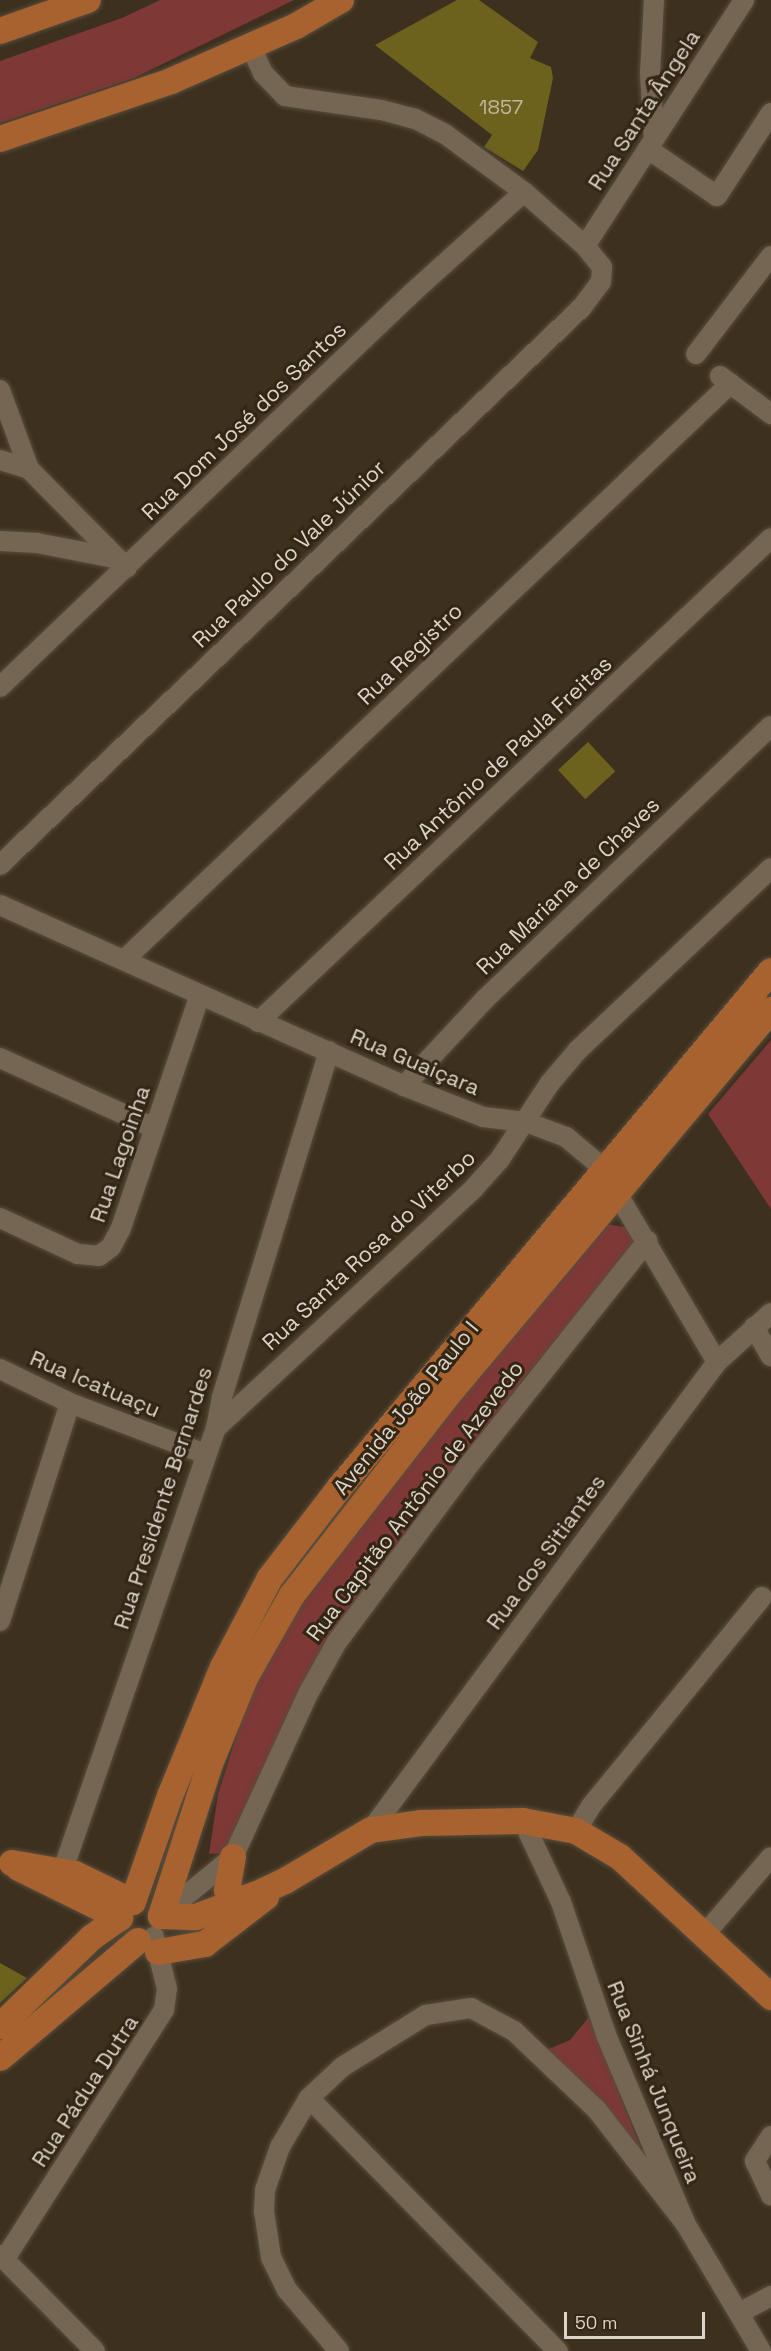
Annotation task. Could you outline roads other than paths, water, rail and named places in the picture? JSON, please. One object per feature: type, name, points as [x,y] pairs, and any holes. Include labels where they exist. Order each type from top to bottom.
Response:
[{"type":"main road","points":[[0,139],[171,81],[250,46],[341,0]]},
{"type":"main road","points":[[0,31],[75,2]]},
{"type":"main road","name":"Avenida João Paulo I","points":[[153,1937],[210,1764],[245,1678],[273,1625],[322,1554],[451,1391],[771,971]]},
{"type":"main road","name":"Avenida João Paulo I","points":[[127,1910],[170,1796],[223,1667],[270,1578],[610,1181],[771,1010]]},
{"type":"main road","points":[[0,2058],[153,1937],[285,1881],[371,1830],[421,1823],[523,1821],[576,1831],[642,1874],[771,1997]]},
{"type":"main road","points":[[233,1857],[227,1890],[239,1900]]},
{"type":"main road","points":[[6,1860],[59,1879],[127,1910]]},
{"type":"main road","points":[[127,1910],[123,1932],[205,1944],[224,1933],[285,1881]]},
{"type":"main road","points":[[0,2026],[91,1938],[127,1910],[152,1903],[153,1937]]},
{"type":"street","points":[[654,0],[650,74],[651,144],[717,196],[771,113]]},
{"type":"street","name":"Rua Santa Ângela","points":[[585,246],[744,0]]},
{"type":"street","points":[[250,46],[263,73],[285,96],[414,119],[445,134],[524,192],[585,246]]},
{"type":"street","name":"Rua Dom José dos Santos","points":[[0,687],[120,563],[524,192]]},
{"type":"street","name":"Rua Paulo do Vale Júnior","points":[[0,865],[582,307],[603,272],[585,246]]},
{"type":"street","points":[[696,354],[771,256]]},
{"type":"street","name":"Rua Registro","points":[[123,960],[725,380],[771,414]]},
{"type":"street","points":[[0,390],[29,469],[120,563]]},
{"type":"street","points":[[0,460],[29,469]]},
{"type":"street","name":"Rua Antônio de Paula Freitas","points":[[258,1022],[771,538]]},
{"type":"street","points":[[0,541],[37,543],[120,563]]},
{"type":"street","name":"Rua Mariana de Chaves","points":[[404,1086],[493,992],[771,726]]},
{"type":"street","name":"Rua Santa Rosa do Viterbo","points":[[216,1428],[474,1188],[526,1122],[550,1083],[578,1050],[771,868]]},
{"type":"street","name":"Rua Guaiçara","points":[[0,905],[404,1086],[483,1117],[526,1122],[566,1137],[610,1181],[717,1362]]},
{"type":"street","name":"Rua Lagoinha","points":[[0,1218],[78,1254],[99,1256],[116,1239],[200,994]]},
{"type":"street","name":"Rua Presidente Bernardes","points":[[59,1879],[205,1454],[216,1428],[222,1397],[329,1051]]},
{"type":"street","points":[[0,1058],[154,1128]]},
{"type":"street","name":"Rua Capitão Antônio de Azevedo","points":[[153,1937],[233,1857],[309,1692],[337,1642],[465,1470],[647,1241]]},
{"type":"street","name":"Rua dos Sitiantes","points":[[371,1830],[717,1362],[771,1313]]},
{"type":"street","points":[[754,1327],[771,1356]]},
{"type":"street","name":"Rua Icatuaçu","points":[[0,1369],[69,1403],[205,1454]]},
{"type":"street","points":[[0,1621],[69,1403]]},
{"type":"street","points":[[576,1831],[591,1806],[762,1597]]},
{"type":"street","name":"Rua Sinhá Junqueira","points":[[523,1821],[561,1902],[607,2037],[685,2223],[761,2351]]},
{"type":"street","points":[[705,1934],[771,1857]]},
{"type":"street","name":"Rua Pádua Dutra","points":[[2,2258],[155,2028],[167,1989],[153,1937]]},
{"type":"street","points":[[339,2351],[286,2290],[266,2237],[266,2190],[280,2147],[309,2098],[342,2067],[426,2015],[456,2008],[485,2013],[529,2043],[597,2110],[685,2223]]},
{"type":"street","points":[[309,2098],[558,2351]]},
{"type":"street","points":[[771,2136],[755,2161],[771,2196]]},
{"type":"street","points":[[2,2258],[95,2351]]},
{"type":"street","points":[[739,2313],[771,2296]]}]
